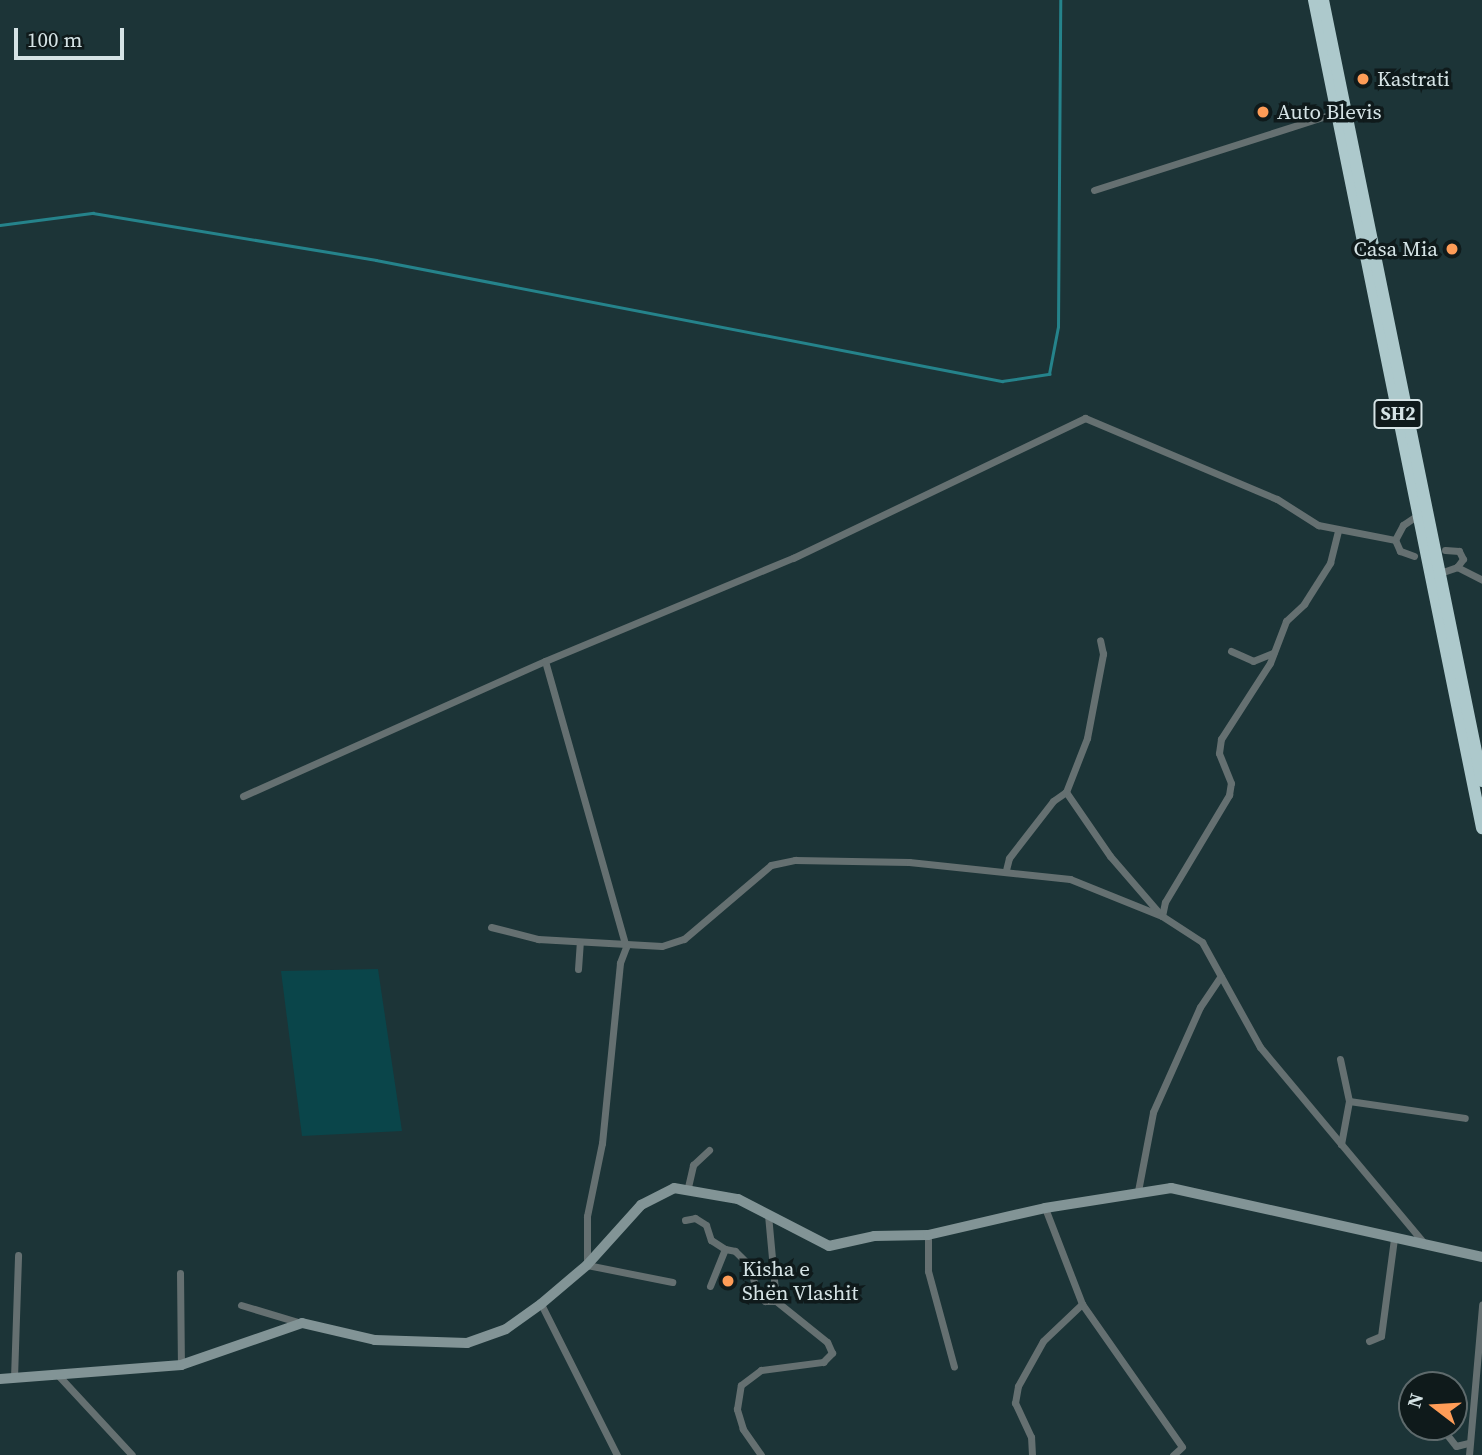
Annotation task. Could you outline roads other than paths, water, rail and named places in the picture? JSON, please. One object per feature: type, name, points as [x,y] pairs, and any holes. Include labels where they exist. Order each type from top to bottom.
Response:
[{"type":"highway","name":"SH2","points":[[1314,0],[1482,828]]},
{"type":"highway","name":"SH2","points":[[1324,0],[1482,781]]},
{"type":"street","points":[[1094,190],[1336,113]]},
{"type":"street","points":[[243,796],[545,661],[793,558],[1085,418],[1277,499],[1338,532],[1395,541]]},
{"type":"street","points":[[1395,541],[1403,525],[1418,516]]},
{"type":"street","points":[[1162,916],[1165,902],[1229,795],[1231,783],[1219,752],[1221,740],[1273,653],[1286,621],[1304,604],[1330,564],[1338,532]]},
{"type":"street","points":[[1395,541],[1400,551],[1414,556]]},
{"type":"street","points":[[1445,550],[1462,555],[1457,567]]},
{"type":"street","points":[[1440,573],[1457,567],[1482,580]]},
{"type":"street","points":[[1006,870],[1017,849],[1066,792],[1087,738],[1103,654],[1100,640]]},
{"type":"street","points":[[1231,650],[1253,661],[1273,653]]},
{"type":"street","points":[[545,661],[626,947],[620,963],[602,1143],[587,1216],[587,1265]]},
{"type":"street","points":[[1066,792],[1110,856],[1162,916]]},
{"type":"street","points":[[491,927],[580,943],[608,940],[626,947],[662,946],[684,939],[760,873],[782,862],[909,862],[1006,870],[1070,880],[1162,916],[1202,942],[1260,1047],[1423,1242]]},
{"type":"street","points":[[578,969],[580,943]]},
{"type":"street","points":[[1138,1191],[1153,1112],[1200,1007],[1221,976]]},
{"type":"street","points":[[1340,1059],[1349,1101],[1341,1144]]},
{"type":"street","points":[[1349,1101],[1465,1118]]},
{"type":"street","points":[[688,1187],[694,1165],[709,1150]]},
{"type":"street","points":[[241,1305],[375,1340],[467,1343],[506,1329],[541,1304],[587,1265],[641,1205],[658,1193],[688,1187],[738,1199],[829,1246],[874,1236],[928,1235],[1045,1208],[1138,1191],[1198,1191],[1394,1239],[1423,1242],[1482,1257]]},
{"type":"street","points":[[1045,1208],[1082,1304],[1182,1447],[1173,1455]]},
{"type":"street","points":[[768,1214],[776,1301]]},
{"type":"street","points":[[685,1220],[695,1218],[706,1225],[710,1240],[724,1250],[745,1256],[757,1295],[776,1301],[827,1342],[832,1353],[823,1362],[761,1370],[741,1385],[737,1409],[743,1429],[761,1455]]},
{"type":"street","points":[[928,1235],[928,1271],[954,1367]]},
{"type":"street","points":[[1369,1341],[1381,1336],[1394,1239]]},
{"type":"street","points":[[710,1286],[724,1250]]},
{"type":"street","points":[[14,1378],[14,1284],[18,1255]]},
{"type":"street","points":[[587,1265],[672,1282]]},
{"type":"street","points":[[180,1273],[181,1365]]},
{"type":"street","points":[[541,1304],[617,1455]]},
{"type":"street","points":[[1032,1455],[1031,1437],[1015,1403],[1018,1386],[1043,1341],[1082,1304]]},
{"type":"street","points":[[1469,1455],[1482,1305]]},
{"type":"street","points":[[0,1379],[181,1365],[302,1323]]},
{"type":"street","points":[[57,1374],[132,1455]]},
{"type":"street","points":[[1452,1441],[1456,1446],[1468,1443]]},
{"type":"waterway","points":[[0,225],[93,213],[376,260],[1002,381],[1049,374],[1058,327],[1060,0]]},
{"type":"place","name":"Kastrati","points":[[1363,79]]},
{"type":"place","name":"Auto Blevis","points":[[1263,112]]},
{"type":"place","name":"Casa Mia","points":[[1452,249]]},
{"type":"place","name":"Kisha e Shën Vlashit","points":[[728,1281]]}]
